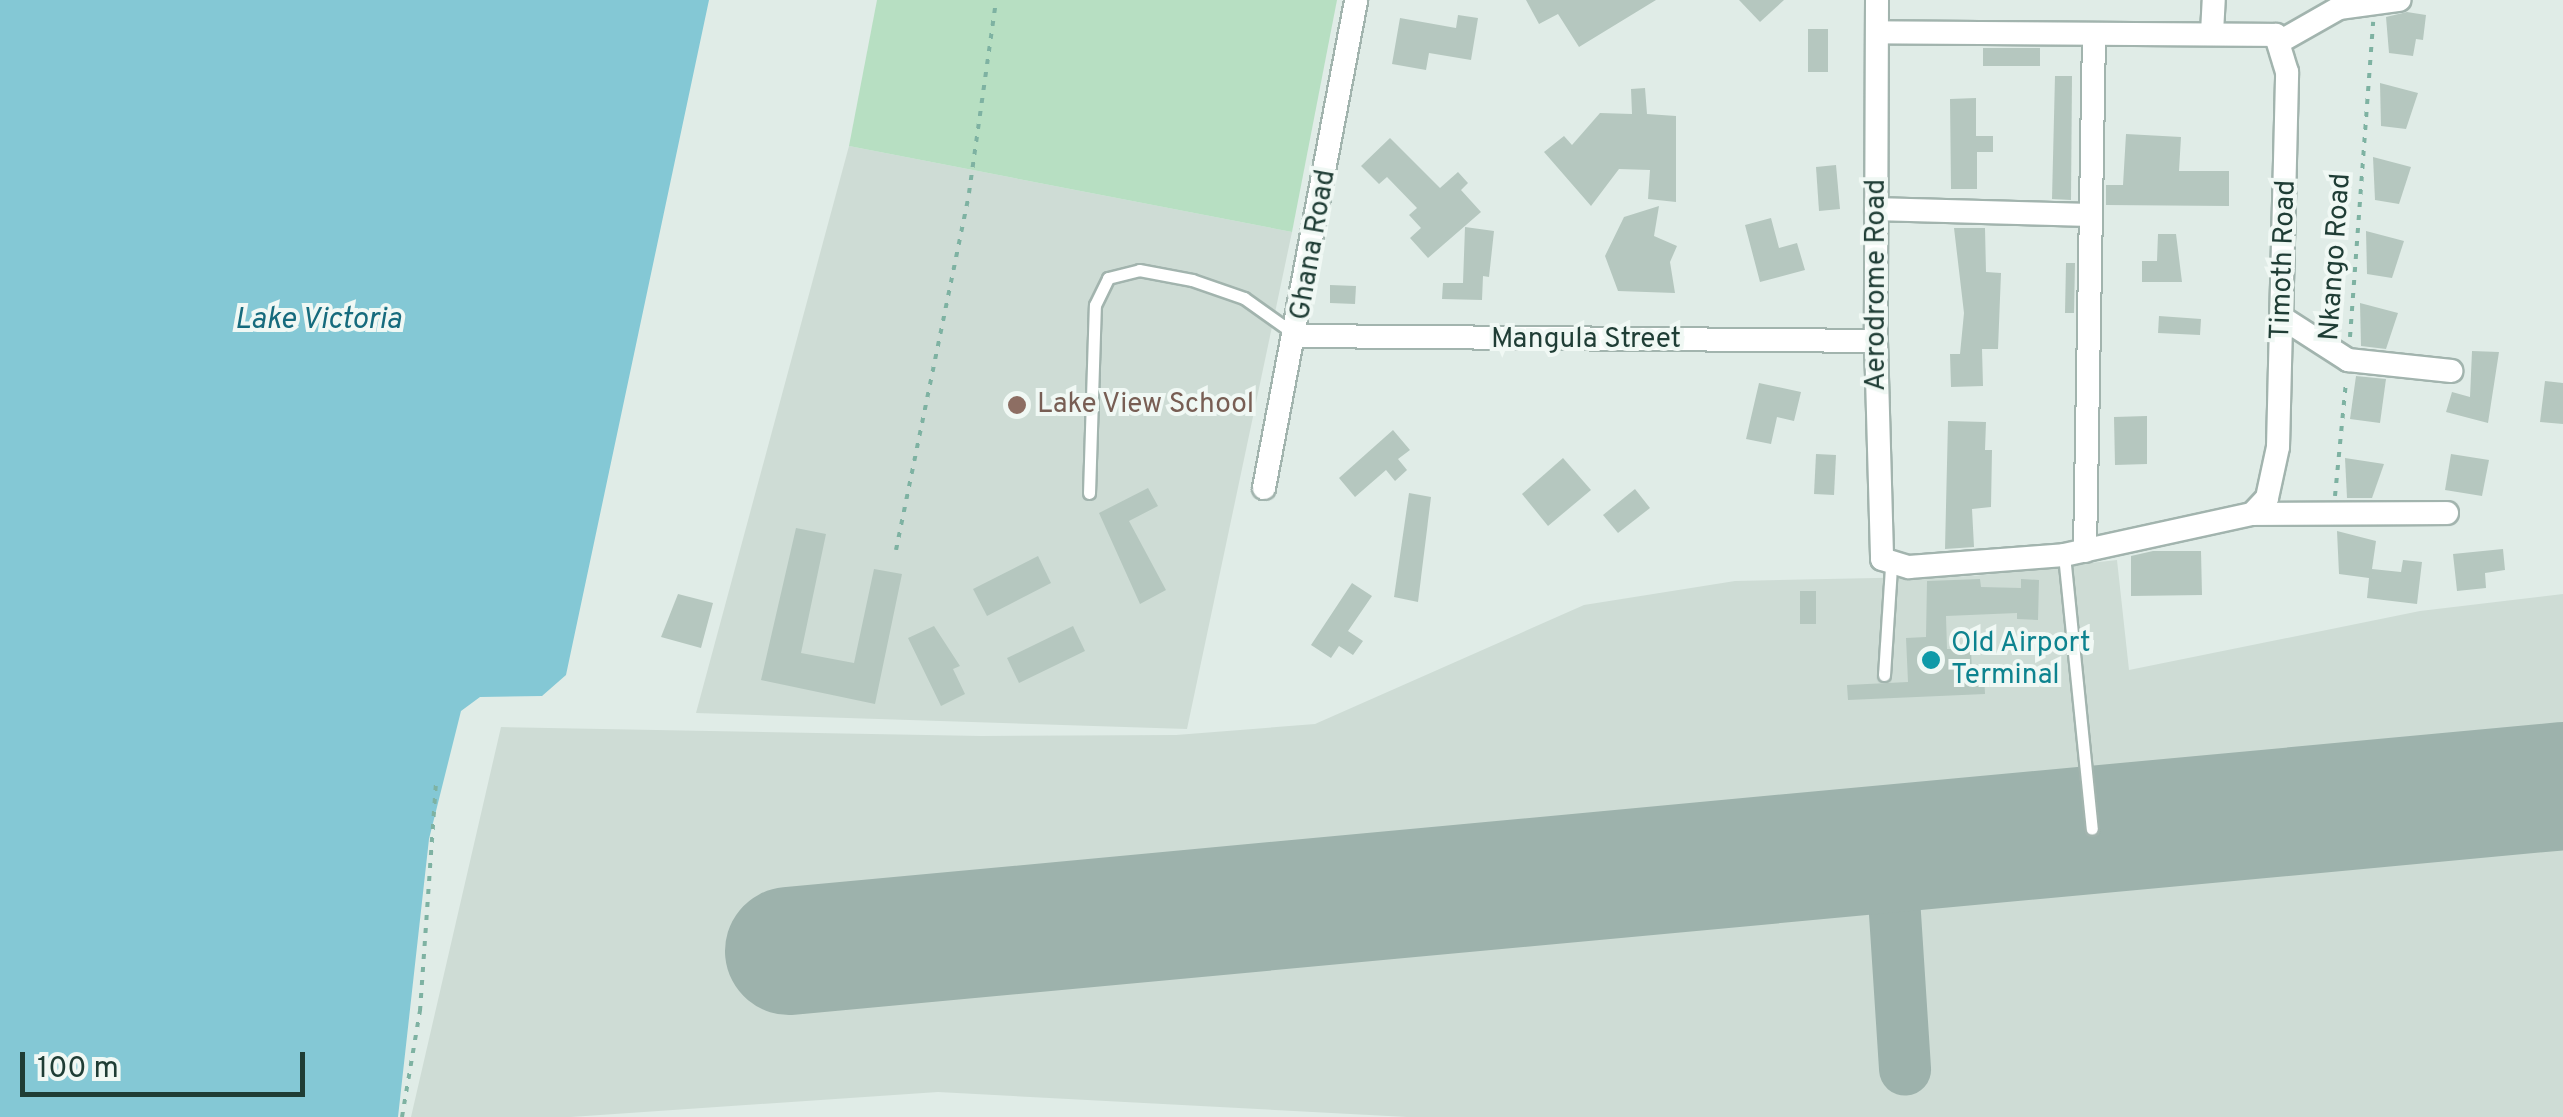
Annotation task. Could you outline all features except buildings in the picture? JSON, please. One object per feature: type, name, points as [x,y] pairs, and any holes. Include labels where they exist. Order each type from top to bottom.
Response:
[{"type":"street","name":"Ghana Road","points":[[1264,488],[1297,336],[1356,0]]},
{"type":"street","name":"Aerodrome Road","points":[[1876,0],[1876,341],[1882,559],[1891,566]]},
{"type":"street","points":[[2212,32],[2214,0]]},
{"type":"street","points":[[1877,32],[2265,32],[2280,41],[2314,17],[2387,1]]},
{"type":"street","points":[[2074,553],[2094,34]]},
{"type":"street","name":"Timoth Road","points":[[2252,514],[2274,476],[2287,72],[2280,41]]},
{"type":"street","points":[[1876,210],[2088,215]]},
{"type":"street","points":[[2281,318],[2348,360],[2450,371]]},
{"type":"street","name":"Mangula Street","points":[[1297,336],[1876,341]]},
{"type":"street","points":[[1891,566],[2074,553],[2252,514],[2447,513]]},
{"type":"lane","points":[[1089,493],[1096,305],[1108,278],[1139,270],[1192,280],[1244,298],[1297,336]]},
{"type":"lane","points":[[2074,553],[2092,830]]},
{"type":"lane","points":[[1884,675],[1891,566]]},
{"type":"path","points":[[896,550],[969,192],[996,0]]},
{"type":"path","name":"Nkango Road","points":[[2333,514],[2387,1]]},
{"type":"path","points":[[402,1117],[420,1011],[436,785]]},
{"type":"shaded area","name":"Lake View School","points":[[849,146],[1292,232],[1187,729],[696,713]]},
{"type":"shaded area","points":[[2117,560],[2129,670],[2420,611],[2563,594],[2563,1117],[1407,1117],[938,1092],[571,1117],[411,1117],[501,727],[981,736],[1176,735],[1315,724],[1584,605],[1735,581],[1973,576]]},
{"type":"green space","points":[[877,0],[1337,0],[1292,232],[849,146]]},
{"type":"water","name":"Lake Victoria","points":[[0,0],[709,0],[566,675],[542,696],[480,697],[461,711],[429,839],[398,1117],[0,1117]]},
{"type":"taxiway","points":[[1893,883],[1905,1070]]},
{"type":"runway","points":[[789,951],[2563,786]]},
{"type":"place","name":"Lake View School","points":[[1017,405]]},
{"type":"place","name":"Old Airport Terminal","points":[[1931,660]]}]
